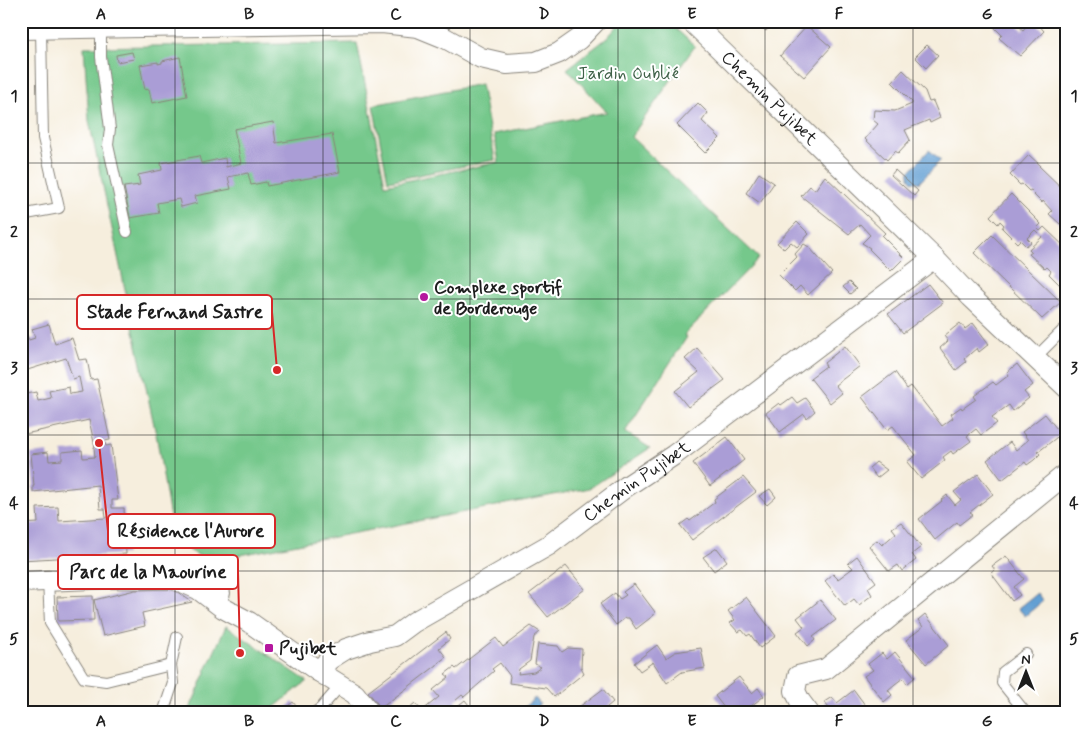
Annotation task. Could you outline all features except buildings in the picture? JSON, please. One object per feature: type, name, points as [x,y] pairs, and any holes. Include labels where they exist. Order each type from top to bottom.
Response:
[{"type":"street","points":[[31,29],[252,23],[382,23],[418,27],[445,38],[481,58],[507,64],[536,62],[559,53],[579,39],[596,21]]},
{"type":"street","name":"Chemin Pujibet","points":[[691,21],[934,258],[971,297],[1067,388]]},
{"type":"street","name":"Chemin Pujibet","points":[[318,671],[330,659],[346,650],[370,641],[395,636],[414,622],[550,545],[627,486],[674,455],[934,258]]},
{"type":"street","points":[[809,713],[795,691],[798,676],[826,669],[1067,473]]},
{"type":"street","points":[[21,582],[115,578],[162,568],[186,568],[206,579],[249,622],[354,694],[370,713]]},
{"type":"lane","points":[[101,28],[101,57],[110,129],[108,145],[127,232]]},
{"type":"lane","points":[[21,215],[59,208],[43,138],[31,29]]},
{"type":"lane","points":[[1035,358],[1067,326]]},
{"type":"lane","points":[[48,580],[50,624],[84,678],[106,681],[170,665]]},
{"type":"lane","points":[[163,713],[173,682],[170,665],[176,637]]},
{"type":"lane","points":[[1026,654],[1003,672],[1002,682],[1026,713]]},
{"type":"lane","points":[[314,713],[341,686]]},
{"type":"green space","name":"Complexe sportif de Borderouge","points":[[622,21],[667,21],[695,46],[631,137],[759,258],[684,335],[687,337],[625,432],[650,448],[590,488],[209,561],[174,542],[157,439],[89,121],[84,47],[357,43],[385,185],[499,162],[494,134],[607,112],[567,69],[607,38]]},
{"type":"green space","points":[[481,84],[495,160],[388,181],[373,105]]},
{"type":"green space","points":[[226,626],[307,681],[267,713],[188,713],[206,672],[205,670]]},
{"type":"water","points":[[929,150],[941,160],[919,183],[912,182],[908,173]]},
{"type":"water","points":[[1037,593],[1043,601],[1025,616],[1018,608]]},
{"type":"water","points":[[535,698],[540,704],[538,706],[542,712],[517,713]]},
{"type":"place","name":"Complexe sportif de Borderouge","points":[[424,297]]},
{"type":"place","name":"Stade Fernand Sastre","points":[[277,370]]},
{"type":"place","name":"Résidence l'Aurore","points":[[99,443]]},
{"type":"place","name":"Pujibet","points":[[269,648]]},
{"type":"place","name":"Parc de la Maourine","points":[[240,653]]},
{"type":"park label","name":"Jardin Oublié","points":[[628,73]]}]
